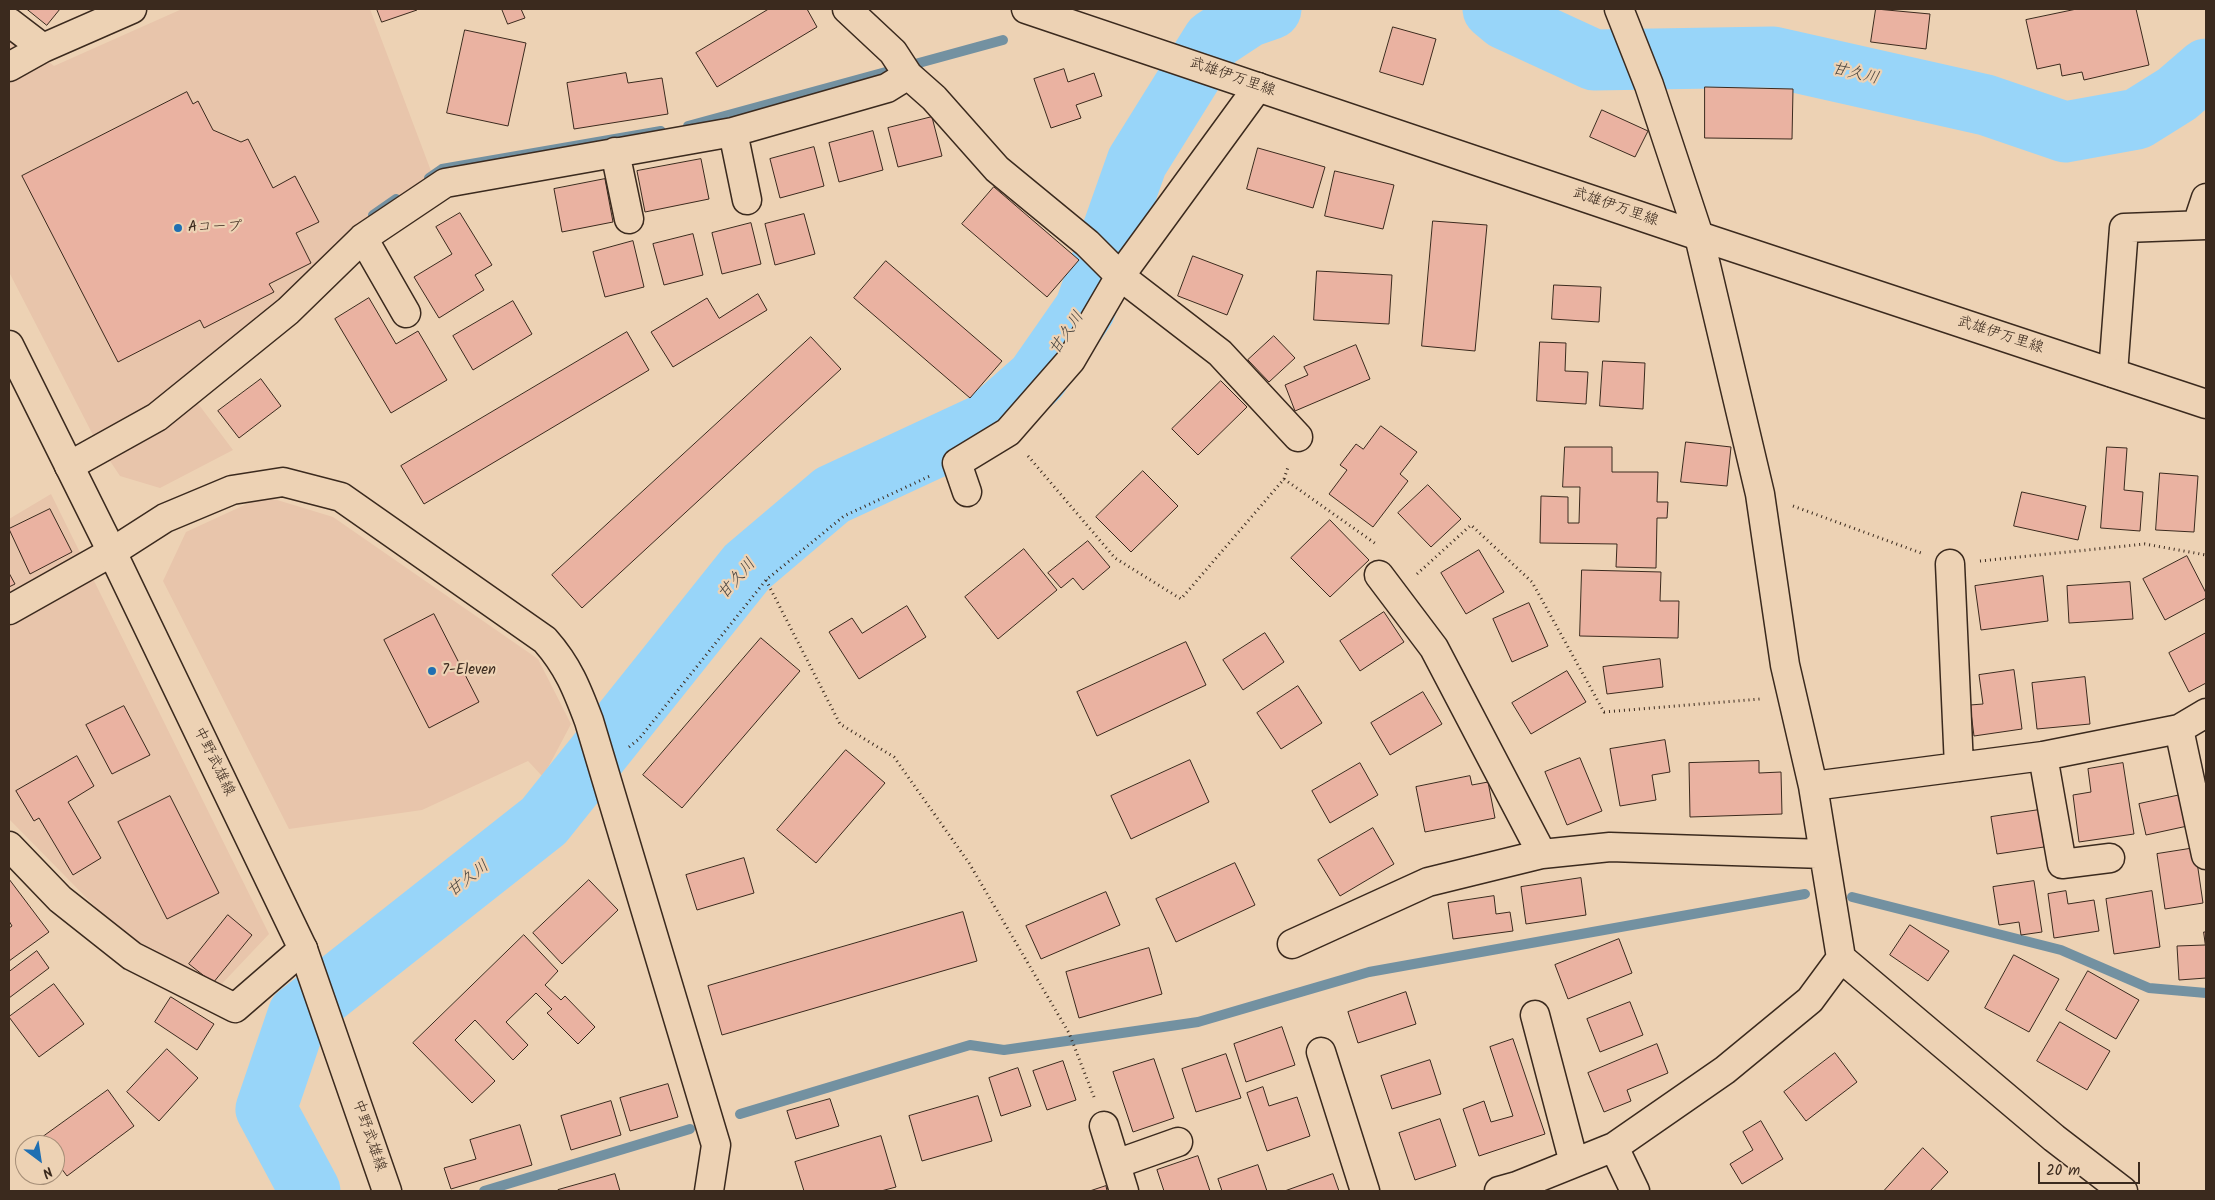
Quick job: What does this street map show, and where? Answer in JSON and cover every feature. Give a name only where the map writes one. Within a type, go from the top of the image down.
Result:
[{"type":"street","points":[[9,67],[43,48],[132,9]]},
{"type":"street","points":[[847,9],[893,52],[908,75],[934,98],[997,169],[1086,243],[1120,276],[1220,353],[1298,437]]},
{"type":"street","name":"武雄伊万里線","points":[[1026,9],[1699,236],[2206,404]]},
{"type":"street","points":[[1619,9],[1648,86],[1699,236],[1760,494],[1785,665],[1813,786],[1841,958],[2054,1138],[2123,1191]]},
{"type":"street","points":[[9,22],[43,48]]},
{"type":"street","points":[[69,466],[158,417],[288,311],[364,238],[445,183],[733,132],[887,88],[908,75]]},
{"type":"street","points":[[967,492],[957,464],[1008,432],[1070,360],[1120,276],[1258,87]]},
{"type":"street","points":[[733,132],[747,200]]},
{"type":"street","points":[[615,152],[629,219]]},
{"type":"street","points":[[2113,373],[2124,228],[2201,225],[2206,198]]},
{"type":"street","points":[[364,238],[406,313]]},
{"type":"street","name":"中野武雄線","points":[[9,345],[112,552],[303,949],[387,1191]]},
{"type":"street","points":[[9,610],[112,552],[165,518],[232,490],[283,482],[341,497],[545,640],[560,658],[576,685],[589,721],[716,1144],[709,1191]]},
{"type":"street","points":[[1950,564],[1959,767]]},
{"type":"street","points":[[1387,584],[1434,648],[1542,854]]},
{"type":"street","points":[[1813,786],[2043,756],[2179,729],[2206,713]]},
{"type":"street","points":[[2179,729],[2206,854]]},
{"type":"street","points":[[2043,756],[2062,864],[2110,858]]},
{"type":"street","points":[[9,846],[60,899],[132,956],[235,1008],[303,949]]},
{"type":"street","points":[[1292,944],[1428,882],[1542,854],[1610,847],[1824,854]]},
{"type":"street","points":[[1499,1191],[1614,1147],[1725,1070],[1810,1000],[1841,958]]},
{"type":"street","points":[[1534,1015],[1574,1163]]},
{"type":"street","points":[[1321,1052],[1365,1191]]},
{"type":"street","points":[[1104,1126],[1124,1191]]},
{"type":"street","points":[[1116,1164],[1178,1142]]},
{"type":"street","points":[[1614,1147],[1635,1191]]},
{"type":"path","points":[[1008,432],[1115,558],[1181,599],[1284,479],[1298,437]]},
{"type":"path","points":[[604,770],[639,739],[766,580],[844,516],[957,464]]},
{"type":"path","points":[[1284,479],[1378,545],[1387,584],[1471,525],[1532,582],[1604,712],[1792,696]]},
{"type":"path","points":[[1760,494],[1950,564],[2145,544],[2206,554]]},
{"type":"path","points":[[766,580],[840,724],[894,757],[969,863],[1069,1033],[1104,1126]]},
{"type":"shaded area","points":[[182,9],[370,9],[434,179],[269,318],[184,385],[233,450],[160,488],[120,476],[94,437],[9,272],[9,31],[54,66]]},
{"type":"shaded area","points":[[51,494],[269,934],[216,990],[124,936],[9,819],[9,519]]},
{"type":"shaded area","points":[[264,496],[333,517],[538,659],[571,724],[543,777],[528,761],[422,810],[289,829],[163,581],[186,532]]},
{"type":"building","points":[[27,9],[60,9],[47,25]]},
{"type":"building","points":[[377,9],[417,9],[417,10],[382,22]]},
{"type":"building","points":[[502,9],[521,9],[525,18],[508,24]]},
{"type":"building","points":[[769,9],[807,9],[817,27],[717,87],[696,53]]},
{"type":"building","points":[[1876,9],[1930,14],[1926,49],[1871,42]]},
{"type":"building","points":[[2077,9],[2136,9],[2149,65],[2084,80],[2082,72],[2062,76],[2060,64],[2037,69],[2026,20]]},
{"type":"building","points":[[1393,27],[1436,39],[1423,85],[1380,72]]},
{"type":"building","points":[[465,30],[526,43],[508,126],[447,113]]},
{"type":"building","points":[[1064,69],[1068,82],[1094,73],[1102,96],[1076,105],[1081,118],[1051,128],[1034,79]]},
{"type":"building","points":[[626,73],[628,83],[662,78],[668,114],[574,129],[567,83]]},
{"type":"building","points":[[1705,87],[1793,89],[1792,139],[1705,138]]},
{"type":"building","name":"Aコープ","points":[[187,92],[193,104],[198,101],[213,130],[241,142],[248,139],[273,188],[295,176],[319,222],[296,233],[311,263],[269,284],[274,292],[204,328],[200,320],[118,362],[22,176]]},
{"type":"building","points":[[1602,110],[1648,131],[1635,157],[1590,137]]},
{"type":"building","points":[[932,117],[942,156],[898,167],[888,128]]},
{"type":"building","points":[[873,131],[883,170],[839,182],[829,143]]},
{"type":"building","points":[[814,147],[824,186],[780,198],[770,159]]},
{"type":"building","points":[[1258,148],[1325,167],[1313,208],[1247,189]]},
{"type":"building","points":[[701,159],[709,199],[645,212],[637,171]]},
{"type":"building","points":[[1335,171],[1394,185],[1383,229],[1325,216]]},
{"type":"building","points":[[605,179],[613,222],[562,232],[554,189]]},
{"type":"building","points":[[994,187],[1079,260],[1047,297],[962,224]]},
{"type":"building","points":[[460,213],[492,265],[475,275],[484,290],[439,318],[414,277],[452,254],[436,227]]},
{"type":"building","points":[[804,214],[815,254],[775,265],[765,224]]},
{"type":"building","points":[[1433,221],[1487,225],[1475,351],[1422,346]]},
{"type":"building","points":[[751,223],[761,264],[722,274],[712,233]]},
{"type":"building","points":[[693,234],[703,275],[664,285],[653,244]]},
{"type":"building","points":[[633,241],[644,287],[605,297],[593,252]]},
{"type":"building","points":[[1193,256],[1243,275],[1227,315],[1178,296]]},
{"type":"building","points":[[886,261],[1002,361],[970,398],[854,298]]},
{"type":"building","points":[[1317,271],[1392,275],[1389,324],[1314,320]]},
{"type":"building","points":[[1554,285],[1601,287],[1599,322],[1552,319]]},
{"type":"building","points":[[758,294],[767,310],[673,367],[651,332],[707,298],[719,318]]},
{"type":"building","points":[[369,298],[396,344],[418,331],[447,380],[391,413],[335,319]]},
{"type":"building","points":[[513,301],[532,334],[473,370],[453,336]]},
{"type":"building","points":[[627,332],[649,370],[424,504],[401,466]]},
{"type":"building","points":[[1274,336],[1295,358],[1269,382],[1248,360]]},
{"type":"building","points":[[811,337],[841,369],[582,608],[552,575]]},
{"type":"building","points":[[1540,342],[1566,343],[1565,371],[1588,372],[1586,404],[1537,401]]},
{"type":"building","points":[[1356,345],[1370,379],[1295,411],[1285,385],[1308,375],[1304,367]]},
{"type":"building","points":[[1603,361],[1645,363],[1643,409],[1600,406]]},
{"type":"building","points":[[261,379],[281,406],[239,438],[218,411]]},
{"type":"building","points":[[1221,381],[1247,407],[1198,455],[1172,429]]},
{"type":"building","points":[[1381,426],[1417,452],[1400,474],[1408,481],[1373,527],[1329,494],[1347,470],[1340,465],[1356,444],[1363,449]]},
{"type":"building","points":[[1686,442],[1731,447],[1727,486],[1681,482]]},
{"type":"building","points":[[1565,447],[1612,447],[1612,472],[1658,472],[1657,502],[1668,502],[1667,518],[1657,518],[1656,568],[1616,567],[1617,544],[1540,543],[1541,496],[1568,497],[1568,523],[1579,523],[1580,487],[1563,487]]},
{"type":"building","points":[[2107,447],[2127,448],[2124,490],[2143,492],[2140,531],[2101,528]]},
{"type":"building","points":[[1143,471],[1178,506],[1131,552],[1096,517]]},
{"type":"building","points":[[2160,473],[2198,476],[2194,532],[2156,530]]},
{"type":"building","points":[[1428,485],[1461,519],[1431,547],[1398,513]]},
{"type":"building","points":[[2022,492],[2086,506],[2078,540],[2014,526]]},
{"type":"building","points":[[50,509],[72,552],[30,574],[9,529]]},
{"type":"building","points":[[1330,520],[1369,560],[1330,597],[1291,558]]},
{"type":"building","points":[[1088,541],[1110,567],[1083,590],[1073,578],[1061,588],[1048,573]]},
{"type":"building","points":[[1024,549],[1057,590],[998,639],[965,597]]},
{"type":"building","points":[[1479,550],[1504,592],[1466,614],[1441,573]]},
{"type":"building","points":[[2187,556],[2206,593],[2206,598],[2165,620],[2143,579]]},
{"type":"building","points":[[1582,570],[1661,572],[1660,601],[1679,601],[1678,638],[1580,636]]},
{"type":"building","points":[[9,573],[15,584],[9,587]]},
{"type":"building","points":[[2043,576],[2048,621],[1981,630],[1975,586]]},
{"type":"building","points":[[2130,582],[2133,619],[2069,623],[2067,586]]},
{"type":"building","points":[[1529,603],[1548,646],[1512,662],[1493,619]]},
{"type":"building","points":[[907,606],[926,637],[859,679],[829,632],[852,618],[862,633]]},
{"type":"building","points":[[1384,612],[1404,642],[1360,671],[1340,641]]},
{"type":"building","name":"7-Eleven","points":[[434,614],[479,702],[429,728],[384,640]]},
{"type":"building","points":[[1265,633],[1284,662],[1243,690],[1223,660]]},
{"type":"building","points":[[2206,633],[2206,683],[2189,692],[2169,653]]},
{"type":"building","points":[[761,638],[800,671],[682,808],[643,775]]},
{"type":"building","points":[[1186,642],[1206,685],[1097,736],[1077,692]]},
{"type":"building","points":[[1660,659],[1663,687],[1607,694],[1603,667]]},
{"type":"building","points":[[2014,670],[2022,729],[1974,736],[1970,705],[1983,704],[1979,675]]},
{"type":"building","points":[[1567,671],[1586,702],[1531,734],[1512,703]]},
{"type":"building","points":[[2085,677],[2090,724],[2037,729],[2032,683]]},
{"type":"building","points":[[1298,686],[1322,723],[1281,749],[1257,713]]},
{"type":"building","points":[[1423,692],[1442,724],[1390,755],[1371,723]]},
{"type":"building","points":[[124,706],[150,755],[112,774],[86,725]]},
{"type":"building","points":[[1665,740],[1670,772],[1652,775],[1656,800],[1620,806],[1610,749]]},
{"type":"building","points":[[846,750],[885,783],[816,863],[777,830]]},
{"type":"building","points":[[77,756],[94,786],[68,802],[101,858],[73,875],[39,818],[34,821],[16,791]]},
{"type":"building","points":[[1580,758],[1602,811],[1567,825],[1545,772]]},
{"type":"building","points":[[1190,760],[1209,802],[1131,839],[1111,796]]},
{"type":"building","points":[[1759,761],[1759,773],[1781,772],[1782,814],[1690,817],[1689,763]]},
{"type":"building","points":[[1360,763],[1378,795],[1330,823],[1312,791]]},
{"type":"building","points":[[2123,763],[2134,834],[2079,842],[2073,795],[2091,792],[2088,769]]},
{"type":"building","points":[[1470,776],[1472,785],[1488,782],[1495,818],[1425,832],[1416,787]]},
{"type":"building","points":[[2185,794],[2192,825],[2146,835],[2139,804]]},
{"type":"building","points":[[170,796],[219,893],[167,919],[118,822]]},
{"type":"building","points":[[2039,810],[2044,847],[1997,854],[1991,817]]},
{"type":"building","points":[[1373,828],[1394,864],[1340,896],[1318,860]]},
{"type":"building","points":[[2195,848],[2203,903],[2165,909],[2157,854]]},
{"type":"building","points":[[744,858],[754,893],[697,910],[686,875]]},
{"type":"building","points":[[1235,863],[1255,905],[1176,942],[1156,899]]},
{"type":"building","points":[[1581,878],[1586,915],[1526,924],[1521,887]]},
{"type":"building","points":[[9,879],[49,932],[9,961],[9,928],[12,926],[9,921]]},
{"type":"building","points":[[589,880],[618,910],[562,964],[533,933]]},
{"type":"building","points":[[2034,881],[2042,932],[2021,935],[2019,922],[1999,925],[1993,887]]},
{"type":"building","points":[[2066,891],[2068,904],[2094,900],[2099,931],[2054,938],[2048,894]]},
{"type":"building","points":[[2152,891],[2160,947],[2114,954],[2106,899]]},
{"type":"building","points":[[1106,892],[1120,925],[1041,959],[1026,926]]},
{"type":"building","points":[[1494,896],[1496,914],[1510,912],[1513,931],[1453,939],[1448,903]]},
{"type":"building","points":[[963,912],[977,961],[722,1035],[708,986]]},
{"type":"building","points":[[228,915],[252,935],[213,983],[189,964]]},
{"type":"building","points":[[1910,925],[1949,951],[1928,981],[1890,955]]},
{"type":"building","points":[[2204,932],[2206,932],[2206,978],[2179,980],[2177,946],[2205,945]]},
{"type":"building","points":[[524,935],[558,971],[545,985],[561,1000],[565,996],[595,1027],[578,1044],[547,1013],[552,1009],[536,993],[506,1022],[528,1045],[513,1060],[475,1020],[455,1040],[495,1081],[472,1103],[413,1043]]},
{"type":"building","points":[[1619,939],[1632,973],[1568,999],[1555,965]]},
{"type":"building","points":[[1149,948],[1162,994],[1079,1018],[1066,972]]},
{"type":"building","points":[[37,951],[49,968],[9,998],[9,972]]},
{"type":"building","points":[[2014,955],[2059,979],[2029,1032],[1985,1008]]},
{"type":"building","points":[[2088,971],[2139,1000],[2116,1039],[2066,1010]]},
{"type":"building","points":[[54,984],[84,1024],[39,1057],[9,1017]]},
{"type":"building","points":[[1406,992],[1416,1024],[1358,1043],[1348,1012]]},
{"type":"building","points":[[171,997],[214,1024],[197,1050],[155,1022]]},
{"type":"building","points":[[1630,1002],[1643,1035],[1600,1052],[1587,1019]]},
{"type":"building","points":[[2060,1022],[2110,1051],[2087,1090],[2037,1061]]},
{"type":"building","points":[[1282,1027],[1295,1065],[1246,1082],[1234,1044]]},
{"type":"building","points":[[1513,1039],[1545,1134],[1479,1156],[1463,1109],[1484,1101],[1491,1122],[1513,1116],[1490,1047]]},
{"type":"building","points":[[1657,1044],[1668,1073],[1627,1090],[1631,1101],[1604,1112],[1588,1073]]},
{"type":"building","points":[[167,1049],[198,1078],[159,1121],[127,1092]]},
{"type":"building","points":[[1835,1053],[1857,1082],[1806,1121],[1784,1092]]},
{"type":"building","points":[[1226,1054],[1241,1098],[1196,1112],[1182,1069]]},
{"type":"building","points":[[1154,1059],[1174,1118],[1133,1132],[1113,1072]]},
{"type":"building","points":[[1430,1060],[1441,1094],[1392,1109],[1381,1076]]},
{"type":"building","points":[[1063,1061],[1076,1100],[1047,1110],[1033,1071]]},
{"type":"building","points":[[1018,1068],[1031,1106],[1001,1116],[989,1078]]},
{"type":"building","points":[[668,1084],[678,1117],[630,1131],[620,1098]]},
{"type":"building","points":[[1263,1087],[1269,1106],[1297,1097],[1310,1136],[1267,1151],[1247,1093]]},
{"type":"building","points":[[108,1090],[134,1126],[67,1176],[65,1173],[65,1135],[46,1135]]},
{"type":"building","points":[[978,1096],[992,1141],[922,1161],[909,1116]]},
{"type":"building","points":[[830,1099],[839,1126],[796,1139],[787,1111]]},
{"type":"building","points":[[611,1101],[621,1135],[571,1150],[561,1116]]},
{"type":"building","points":[[1440,1119],[1456,1166],[1415,1180],[1399,1133]]},
{"type":"building","points":[[1761,1121],[1783,1159],[1742,1184],[1730,1164],[1753,1150],[1743,1132]]},
{"type":"building","points":[[520,1125],[532,1165],[451,1189],[444,1168],[476,1159],[470,1140]]},
{"type":"building","points":[[881,1136],[896,1187],[881,1191],[804,1191],[795,1162]]},
{"type":"building","points":[[1923,1148],[1948,1172],[1930,1191],[1884,1191]]},
{"type":"building","points":[[1198,1156],[1210,1191],[1164,1191],[1157,1170]]},
{"type":"building","points":[[1258,1165],[1267,1191],[1222,1191],[1218,1179]]},
{"type":"building","points":[[615,1174],[620,1191],[558,1191],[558,1190]]},
{"type":"building","points":[[1333,1174],[1339,1191],[1285,1191]]},
{"type":"building","points":[[1106,1186],[1107,1191],[1090,1191]]},
{"type":"waterway","name":"甘久川","points":[[310,1191],[266,1109],[298,1015],[544,821],[747,567],[832,495],[985,424],[1037,378],[1085,309],[1137,162],[1213,40],[1248,17],[1271,9]]},
{"type":"waterway","name":"甘久川","points":[[1493,9],[1505,19],[1594,60],[1773,57],[1986,105],[2065,132],[2137,119],[2177,94],[2206,69]]},
{"type":"waterway","points":[[688,126],[1003,40]]},
{"type":"waterway","points":[[429,178],[442,169],[661,131]]},
{"type":"waterway","points":[[373,215],[396,199]]},
{"type":"waterway","points":[[740,1114],[970,1045],[1004,1050],[1198,1022],[1369,972],[1805,894]]},
{"type":"waterway","points":[[1852,897],[2061,950],[2149,988],[2206,993]]},
{"type":"waterway","points":[[484,1191],[690,1129]]},
{"type":"place","name":"Aコープ","points":[[178,228]]},
{"type":"place","name":"7-Eleven","points":[[432,671]]}]
